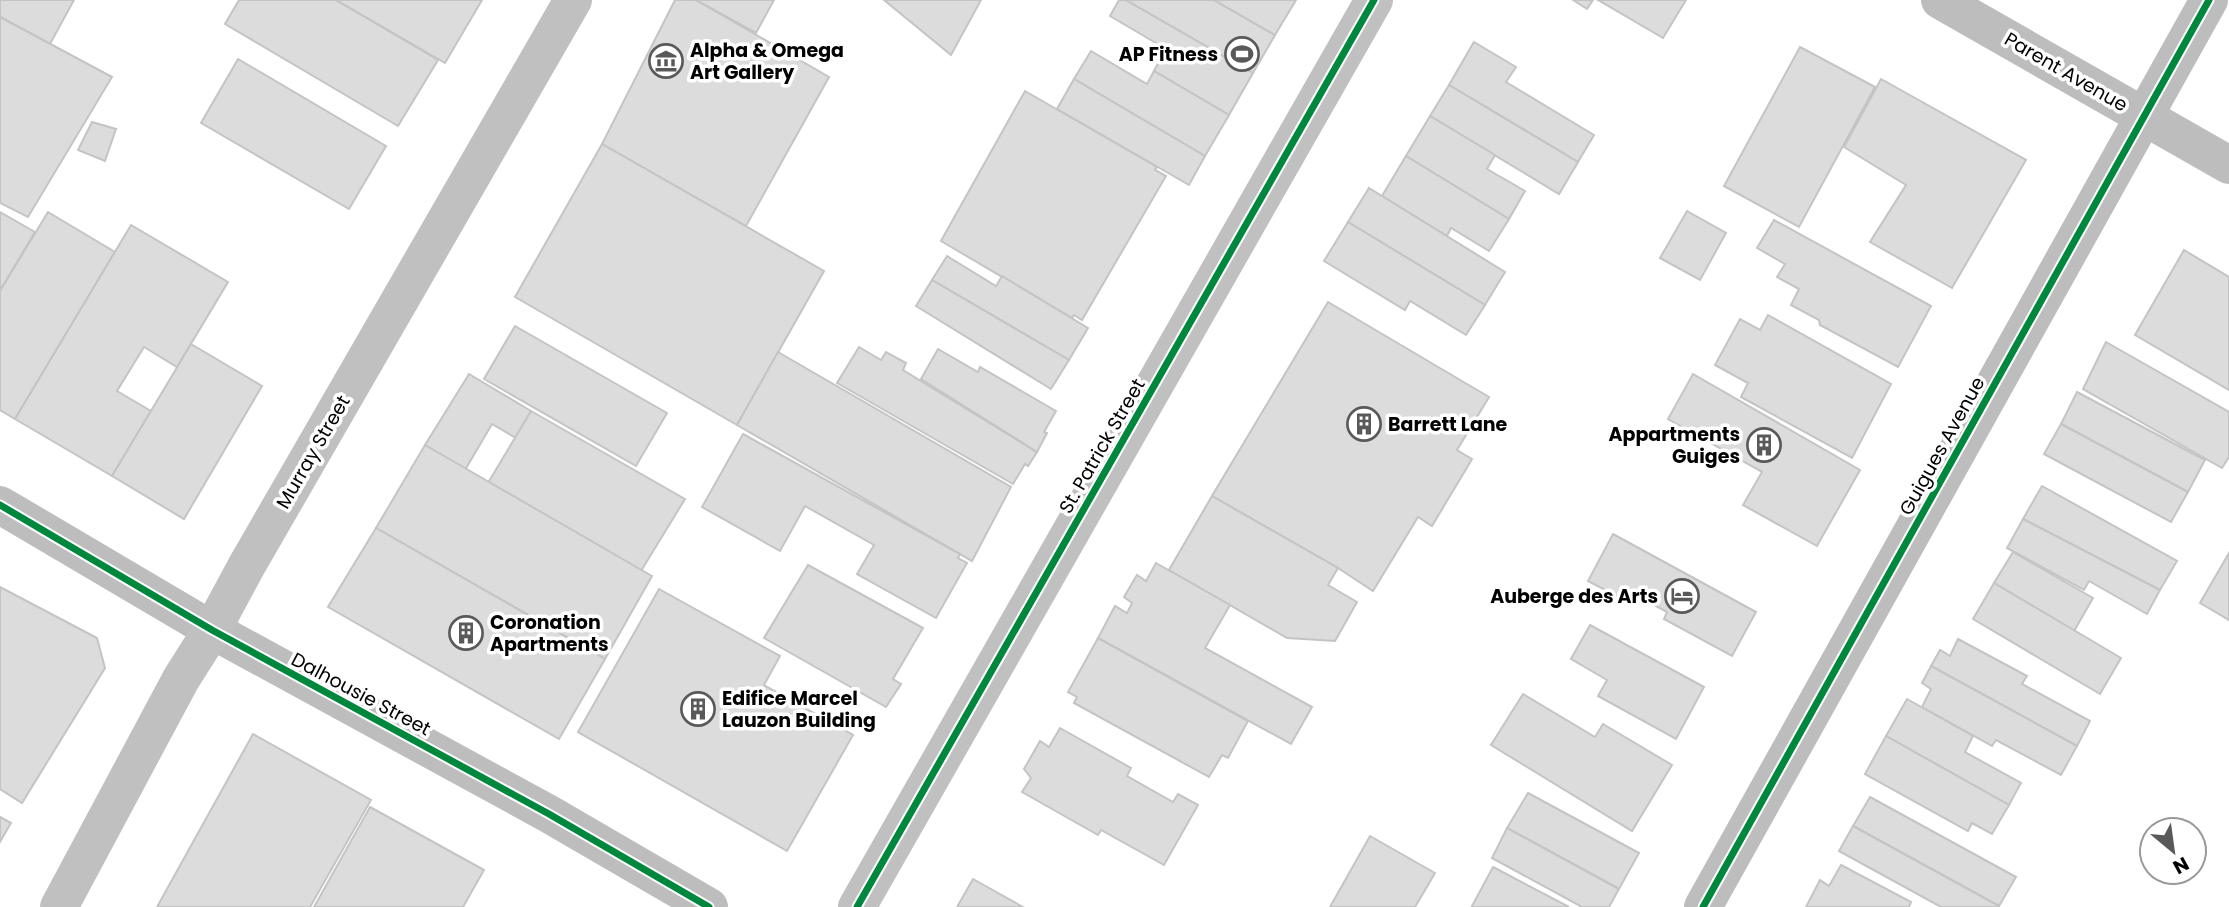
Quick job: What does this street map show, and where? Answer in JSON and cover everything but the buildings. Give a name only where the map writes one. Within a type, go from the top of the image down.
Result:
[{"type":"main road","name":"Murray Street","points":[[58,907],[181,680],[212,631],[247,565],[573,0]]},
{"type":"main road","name":"St. Patrick Street","points":[[857,907],[1374,0]]},
{"type":"street","name":"Parent Avenue","points":[[1940,0],[2229,166]]},
{"type":"street","name":"Guigues Avenue","points":[[1703,907],[2209,0]]},
{"type":"street","name":"Dalhousie Street","points":[[0,505],[212,631],[549,814],[709,907]]},
{"type":"cycle path","points":[[857,907],[1374,0]]},
{"type":"cycle path","points":[[1703,907],[2209,0]]},
{"type":"cycle path","points":[[0,505],[212,630],[549,814],[709,907]]},
{"type":"place","name":"AP Fitness","points":[[1242,54]]},
{"type":"place","name":"Alpha & Omega Art Gallery","points":[[666,61]]},
{"type":"place","name":"Barrett Lane","points":[[1364,424]]},
{"type":"place","name":"Appartments Guiges","points":[[1764,445]]},
{"type":"place","name":"Auberge des Arts","points":[[1682,596]]},
{"type":"place","name":"Coronation Apartments","points":[[466,633]]},
{"type":"place","name":"Edifice Marcel Lauzon Building","points":[[698,709]]}]
